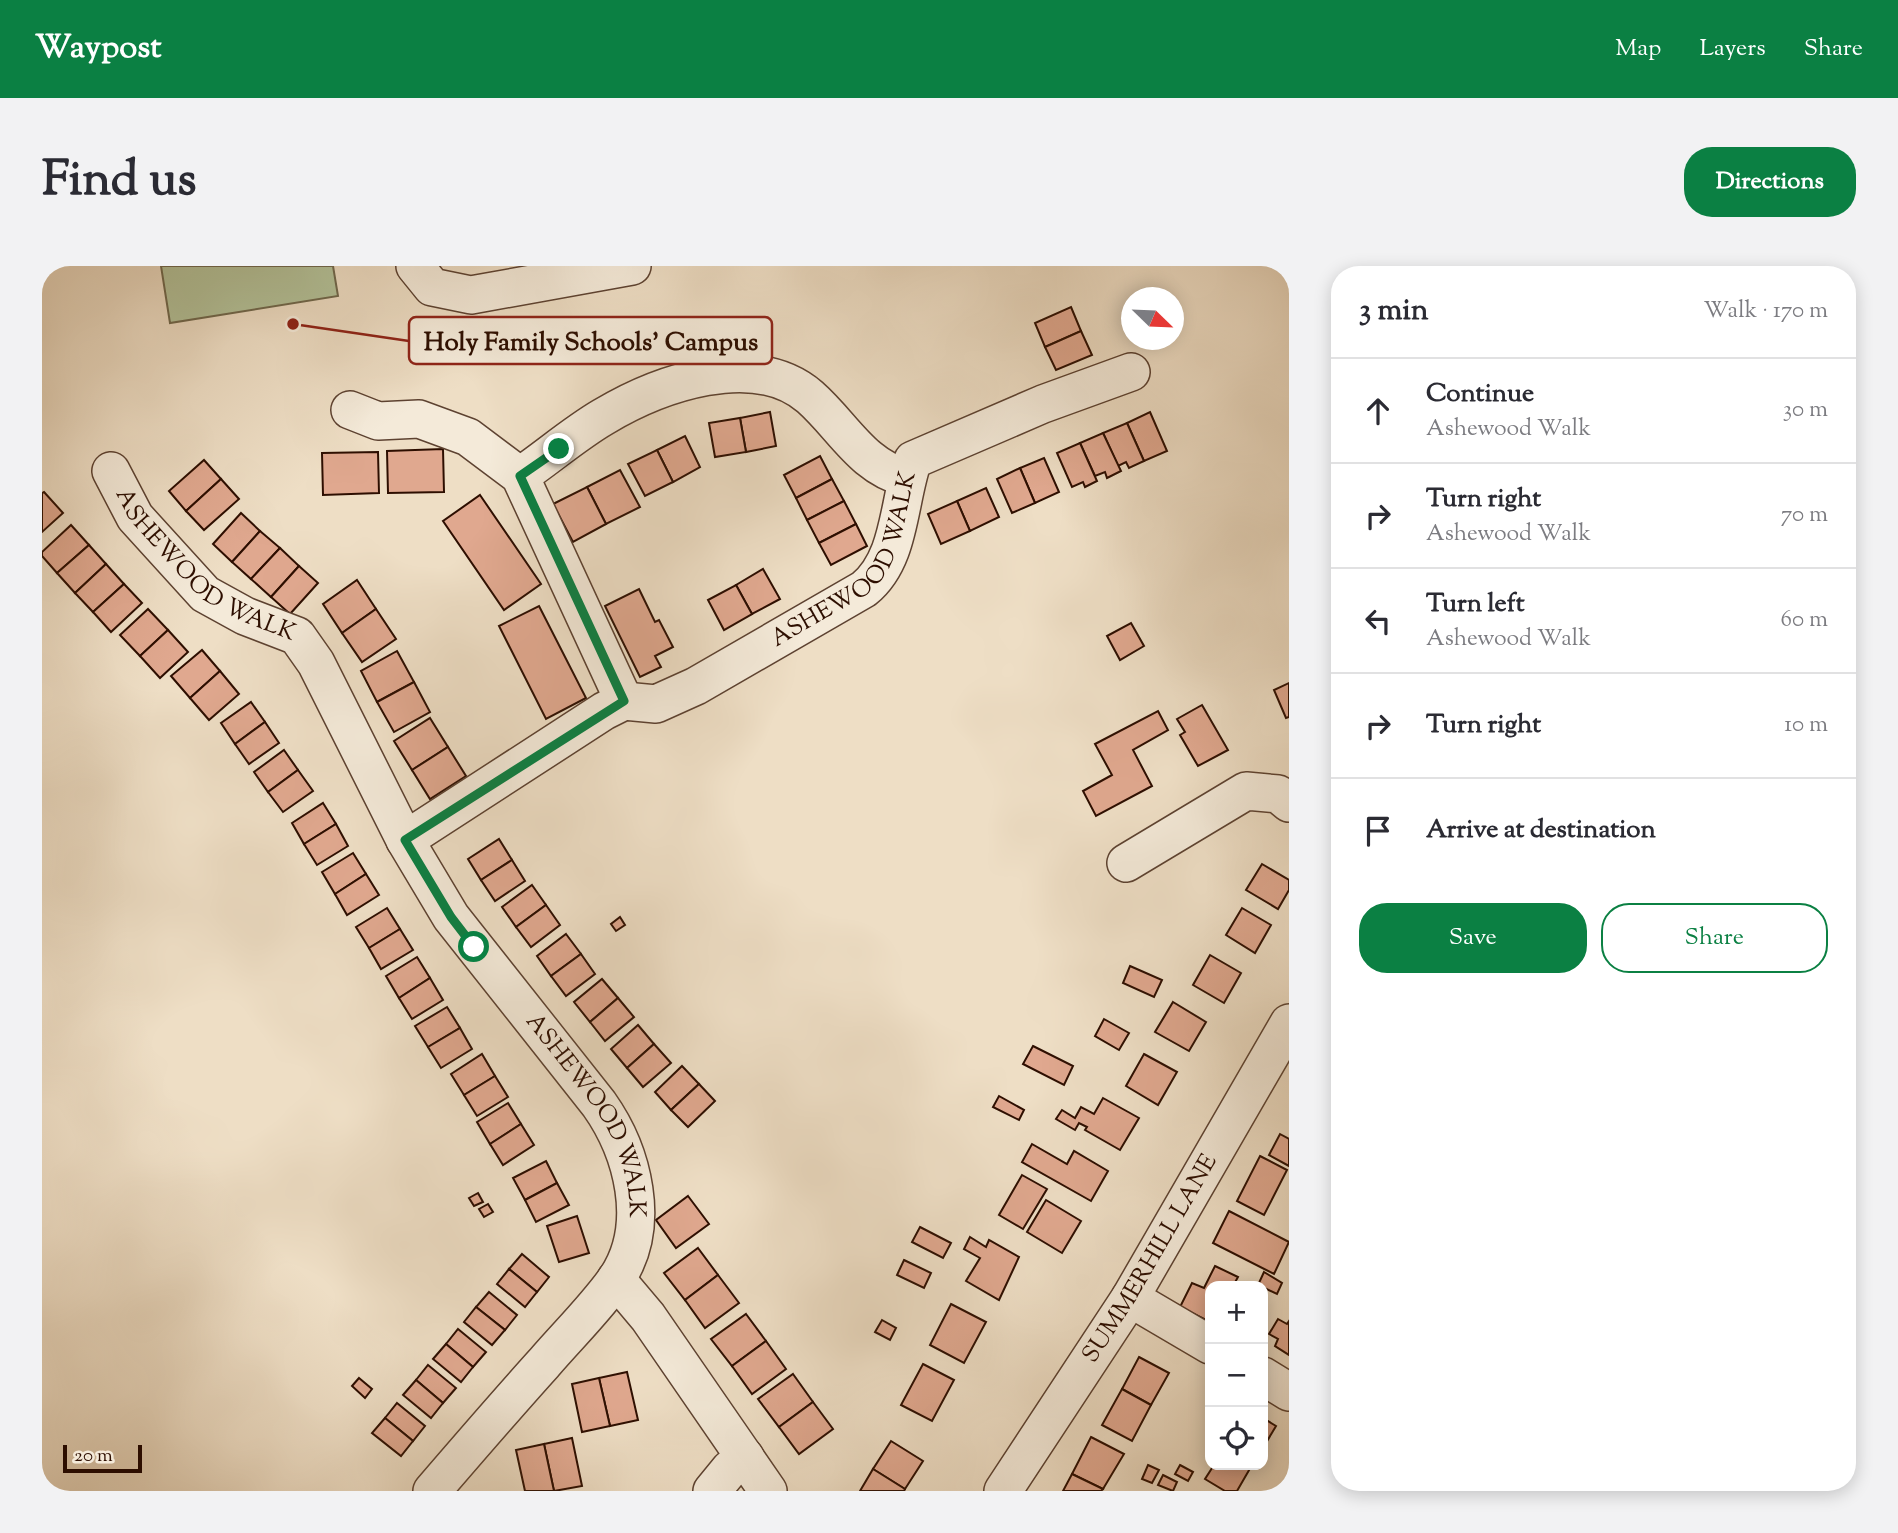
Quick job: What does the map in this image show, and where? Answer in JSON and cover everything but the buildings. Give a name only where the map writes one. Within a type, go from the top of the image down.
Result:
[{"type":"street","points":[[415,266],[432,287],[471,295],[632,266]]},
{"type":"street","name":"ASHEWOOD WALK","points":[[624,701],[656,704],[696,686],[864,589],[878,577],[888,557],[913,460],[1043,404],[1131,372]]},
{"type":"street","points":[[520,476],[602,417],[649,393],[722,375],[764,375],[807,394],[834,419],[869,461],[890,474],[907,478]]},
{"type":"street","points":[[350,410],[378,421],[419,419],[468,437],[520,476],[624,701],[405,840]]},
{"type":"street","name":"ASHEWOOD WALK","points":[[111,471],[135,517],[205,594],[245,615],[297,636],[316,663],[405,840],[451,917],[614,1125],[628,1157],[635,1205],[634,1235],[616,1279],[432,1491]]},
{"type":"street","points":[[1126,863],[1246,791],[1278,794],[1289,803]]},
{"type":"street","name":"SUMMERHILL LANE","points":[[1003,1491],[1130,1298],[1289,1023]]},
{"type":"street","points":[[616,1279],[648,1317],[768,1491]]},
{"type":"street","points":[[1130,1298],[1207,1344]]},
{"type":"street","points":[[1268,1379],[1289,1392]]},
{"type":"street","points":[[712,1491],[730,1469],[745,1457]]},
{"type":"green space","points":[[161,266],[333,266],[338,296],[170,323]]},
{"type":"place","name":"Holy Family Schools' Campus","points":[[293,324]]},
{"type":"route","points":[[474,947],[451,917],[405,840],[624,701],[520,476],[559,449]]}]
